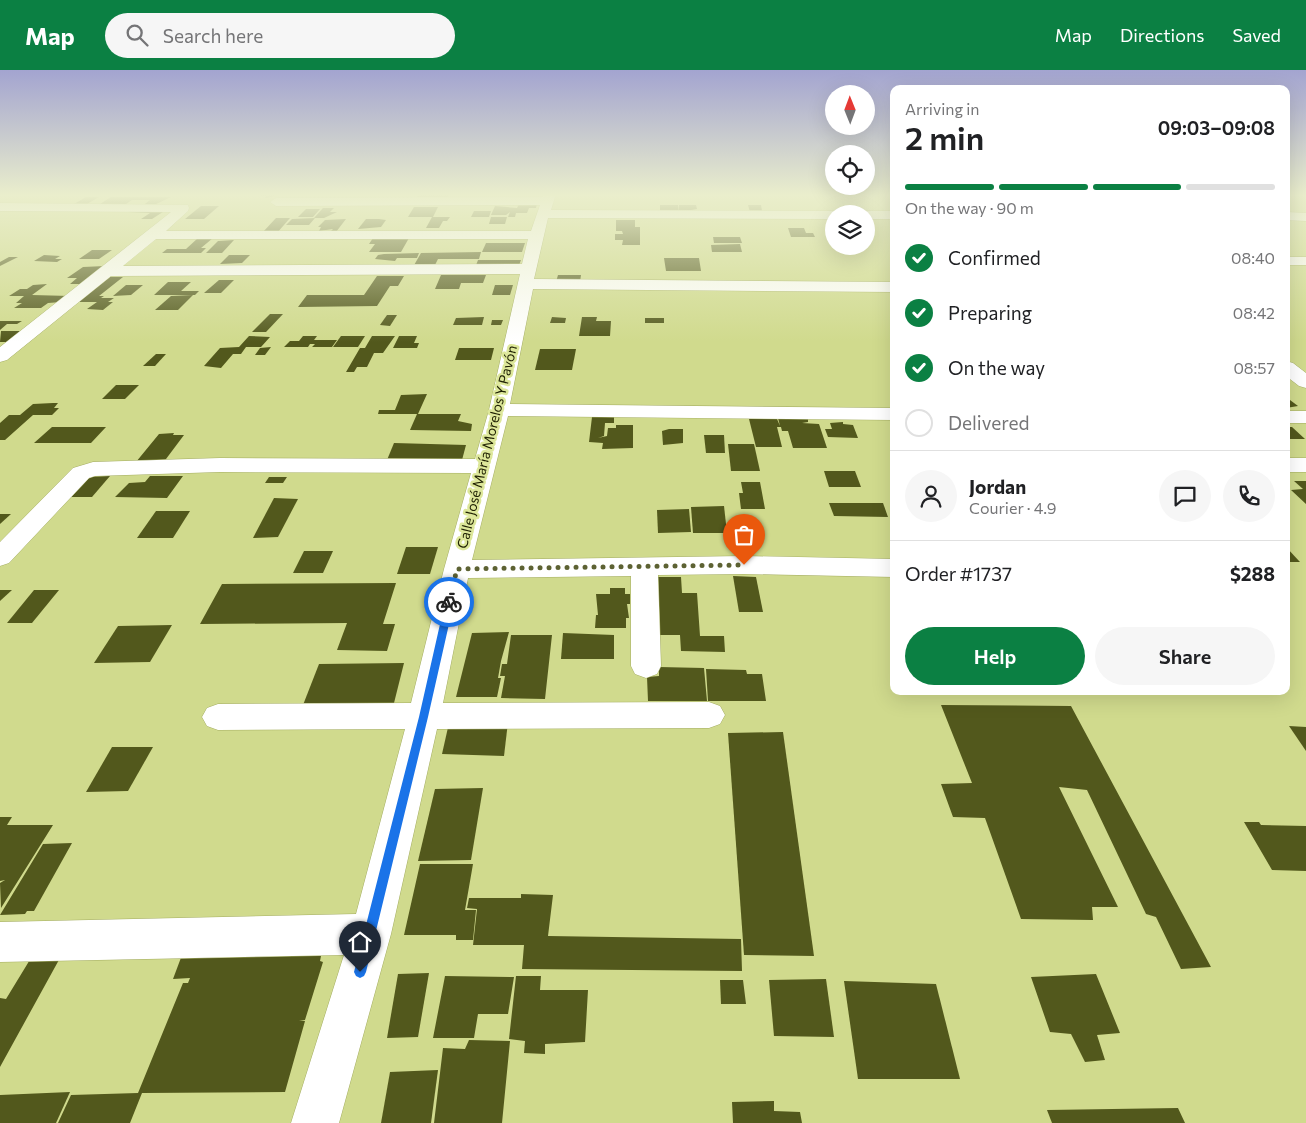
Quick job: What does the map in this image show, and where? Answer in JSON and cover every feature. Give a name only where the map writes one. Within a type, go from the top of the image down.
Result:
[{"type":"street","points":[[0,356],[143,243]]},
{"type":"street","name":"Calle José María Morelos Y Pavón","points":[[315,1123],[371,934],[424,717],[457,569],[499,410],[537,243]]},
{"type":"street","points":[[1290,261],[1306,261]]},
{"type":"street","points":[[109,271],[528,277],[890,287]]},
{"type":"street","points":[[1290,370],[1306,382]]},
{"type":"street","points":[[499,410],[890,414]]},
{"type":"street","points":[[1290,417],[1306,417]]},
{"type":"street","points":[[0,557],[81,473],[93,469],[220,465],[483,466]]},
{"type":"street","points":[[1290,465],[1306,465]]},
{"type":"street","points":[[457,569],[744,565],[890,568]]},
{"type":"street","points":[[644,567],[646,666]]},
{"type":"street","points":[[218,717],[709,715]]},
{"type":"street","points":[[0,942],[371,934]]},
{"type":"building","points":[[192,243],[207,243],[201,248],[206,248],[201,253],[162,253],[167,249],[186,249]]},
{"type":"building","points":[[216,243],[231,243],[222,253],[206,253]]},
{"type":"building","points":[[406,243],[401,252],[369,252],[375,244],[369,244]]},
{"type":"building","points":[[486,243],[525,243],[522,252],[482,252]]},
{"type":"building","points":[[622,243],[640,243],[640,245],[622,245]]},
{"type":"building","points":[[740,244],[742,252],[712,252],[711,245]]},
{"type":"building","points":[[92,250],[112,250],[99,259],[79,259]]},
{"type":"building","points":[[481,252],[479,259],[438,259],[434,267],[413,267],[421,253]]},
{"type":"building","points":[[419,253],[417,258],[397,258],[395,261],[375,259],[378,255],[384,254]]},
{"type":"building","points":[[44,255],[60,256],[55,259],[62,259],[57,262],[34,261]]},
{"type":"building","points":[[229,255],[250,255],[242,263],[220,264]]},
{"type":"building","points":[[9,257],[18,257],[0,266],[0,262]]},
{"type":"building","points":[[664,258],[699,258],[701,271],[666,271]]},
{"type":"building","points":[[478,260],[521,260],[518,268],[475,268]]},
{"type":"building","points":[[105,266],[82,284],[70,284],[77,278],[67,278],[83,267]]},
{"type":"building","points":[[441,275],[486,275],[483,283],[461,283],[459,289],[435,289]]},
{"type":"building","points":[[558,275],[581,275],[580,282],[556,282]]},
{"type":"building","points":[[377,276],[404,276],[398,286],[390,286],[377,306],[298,307],[307,295],[364,295]]},
{"type":"building","points":[[110,277],[123,277],[99,296],[104,296],[101,298],[114,298],[108,302],[113,302],[103,310],[87,309],[97,302],[78,302]]},
{"type":"building","points":[[219,280],[234,280],[221,293],[204,293]]},
{"type":"building","points":[[168,282],[191,282],[181,291],[199,291],[195,295],[154,295]]},
{"type":"building","points":[[47,284],[32,295],[70,296],[61,302],[48,303],[41,308],[14,308],[22,303],[16,303],[24,296],[9,296],[20,289],[27,289],[33,285]]},
{"type":"building","points":[[126,285],[143,285],[131,295],[113,296]]},
{"type":"building","points":[[495,285],[513,285],[510,295],[492,295]]},
{"type":"building","points":[[193,295],[178,310],[155,310],[171,296]]},
{"type":"building","points":[[270,314],[283,314],[266,332],[252,332]]},
{"type":"building","points":[[387,315],[397,315],[390,326],[380,325]]},
{"type":"building","points":[[484,317],[482,325],[453,325],[456,318]]},
{"type":"building","points":[[552,317],[566,318],[565,323],[550,323]]},
{"type":"building","points":[[582,317],[597,317],[596,321],[611,321],[610,336],[579,336]]},
{"type":"building","points":[[645,318],[664,318],[664,323],[645,323]]},
{"type":"building","points":[[492,320],[503,320],[501,325],[491,325]]},
{"type":"building","points":[[0,321],[22,321],[17,324],[7,324],[0,330]]},
{"type":"building","points":[[1,331],[26,331],[11,342],[0,342]]},
{"type":"building","points":[[249,336],[270,337],[261,347],[246,347],[241,354],[233,354],[221,368],[204,366],[220,348],[239,347]]},
{"type":"building","points":[[303,336],[317,336],[314,340],[337,340],[332,347],[312,347],[315,344],[310,344],[308,347],[284,347],[290,341],[299,341]]},
{"type":"building","points":[[341,336],[365,336],[358,347],[333,347]]},
{"type":"building","points":[[372,336],[395,336],[383,353],[374,353],[367,367],[357,367],[354,372],[346,372],[360,348],[365,348]]},
{"type":"building","points":[[399,336],[417,336],[414,343],[419,343],[417,348],[393,348]]},
{"type":"building","points":[[271,347],[265,355],[255,355],[260,348]]},
{"type":"building","points":[[459,348],[494,348],[491,360],[455,360]]},
{"type":"building","points":[[540,349],[576,349],[572,370],[535,370]]},
{"type":"building","points":[[156,354],[166,354],[155,366],[143,366]]},
{"type":"building","points":[[116,385],[139,385],[125,399],[102,399]]},
{"type":"building","points":[[427,394],[418,414],[378,414],[379,410],[395,410],[401,395]]},
{"type":"building","points":[[1290,400],[1298,406],[1290,407]]},
{"type":"building","points":[[58,403],[54,408],[59,408],[52,415],[33,415],[5,440],[0,440],[0,423],[9,415],[20,415],[33,404]]},
{"type":"building","points":[[417,414],[461,414],[458,421],[472,424],[471,431],[410,430]]},
{"type":"building","points":[[592,417],[614,417],[614,423],[605,423],[604,436],[598,438],[607,436],[608,428],[616,428],[616,425],[633,425],[633,448],[602,449],[603,443],[589,442]]},
{"type":"building","points":[[778,418],[808,419],[808,422],[802,423],[819,424],[827,448],[793,448],[788,431],[782,431],[781,427],[777,427],[782,447],[756,447],[749,419],[777,419],[780,426]]},
{"type":"building","points":[[843,422],[843,424],[853,425],[858,438],[828,437],[825,429],[832,429],[830,423]]},
{"type":"building","points":[[52,427],[106,427],[91,443],[34,443]]},
{"type":"building","points":[[1290,427],[1292,427],[1305,439],[1290,439]]},
{"type":"building","points":[[683,429],[683,443],[663,445],[662,431]]},
{"type":"building","points":[[174,433],[173,435],[184,435],[163,463],[136,462],[159,434]]},
{"type":"building","points":[[704,435],[724,435],[725,453],[706,453]]},
{"type":"building","points":[[394,443],[466,445],[462,460],[387,460]]},
{"type":"building","points":[[728,444],[754,444],[760,471],[731,471]]},
{"type":"building","points":[[824,471],[855,471],[861,487],[829,487]]},
{"type":"building","points":[[110,476],[92,497],[65,497],[83,477]]},
{"type":"building","points":[[150,476],[183,476],[167,498],[115,497],[129,483],[145,482]]},
{"type":"building","points":[[269,477],[287,477],[283,483],[265,483]]},
{"type":"building","points":[[1294,481],[1306,481],[1306,504],[1291,490],[1303,489]]},
{"type":"building","points":[[741,482],[760,482],[765,509],[741,509],[739,493],[743,493]]},
{"type":"building","points":[[274,498],[298,499],[278,537],[253,538]]},
{"type":"building","points":[[829,503],[883,503],[888,517],[834,516]]},
{"type":"building","points":[[724,506],[727,533],[693,533],[691,507]]},
{"type":"building","points":[[689,509],[691,532],[658,533],[657,510]]},
{"type":"building","points":[[156,511],[190,511],[173,538],[137,538]]},
{"type":"building","points":[[0,514],[11,514],[0,524]]},
{"type":"building","points":[[406,547],[438,547],[430,574],[397,574]]},
{"type":"building","points":[[304,551],[333,551],[323,573],[293,573]]},
{"type":"building","points":[[1290,551],[1300,562],[1290,562]]},
{"type":"building","points":[[733,576],[756,577],[763,612],[739,612]]},
{"type":"building","points":[[658,577],[681,577],[682,593],[697,593],[700,636],[724,636],[725,652],[681,651],[680,635],[660,635]]},
{"type":"building","points":[[396,583],[383,624],[395,624],[387,651],[337,650],[347,623],[200,624],[222,584]]},
{"type":"building","points":[[610,588],[625,588],[625,594],[630,594],[630,604],[627,604],[629,618],[626,618],[626,628],[595,628],[596,615],[598,615],[596,594],[610,594]]},
{"type":"building","points":[[0,590],[12,590],[0,601]]},
{"type":"building","points":[[34,590],[59,590],[32,623],[7,623]]},
{"type":"building","points":[[172,625],[150,662],[94,663],[118,626]]},
{"type":"building","points":[[509,632],[501,661],[498,678],[501,678],[497,697],[456,697],[472,633]]},
{"type":"building","points":[[563,633],[614,635],[614,659],[561,659]]},
{"type":"building","points":[[511,635],[552,635],[545,699],[501,698],[505,676],[500,676],[502,664],[507,664]]},
{"type":"building","points":[[404,663],[394,703],[303,705],[319,664]]},
{"type":"building","points":[[659,667],[704,668],[707,701],[648,701],[647,677],[659,676]]},
{"type":"building","points":[[706,669],[746,670],[747,674],[762,674],[766,701],[708,701]]},
{"type":"building","points":[[941,705],[1071,706],[1211,967],[1181,969],[1156,917],[1146,914],[1087,790],[1059,787],[1118,907],[1092,907],[1093,920],[1021,919],[985,818],[953,817],[941,784],[972,783]]},
{"type":"building","points":[[508,722],[504,756],[442,754],[449,723]]},
{"type":"building","points":[[1289,726],[1306,727],[1306,751]]},
{"type":"building","points":[[783,732],[814,956],[744,955],[728,733]]},
{"type":"building","points":[[112,747],[153,747],[128,791],[86,792]]},
{"type":"building","points":[[483,788],[471,860],[418,861],[435,789]]},
{"type":"building","points":[[0,817],[12,817],[7,825],[53,825],[1,908],[0,883],[5,880],[0,881]]},
{"type":"building","points":[[1244,822],[1259,822],[1261,825],[1306,826],[1306,871],[1272,870]]},
{"type":"building","points":[[72,843],[34,911],[27,911],[25,914],[0,915],[43,844]]},
{"type":"building","points":[[420,864],[473,864],[465,910],[476,910],[473,940],[456,940],[456,935],[404,935]]},
{"type":"building","points":[[521,894],[553,895],[548,936],[741,939],[742,971],[522,969],[524,945],[473,945],[477,909],[467,908],[469,898],[521,898]]},
{"type":"building","points":[[182,955],[321,956],[320,961],[323,962],[305,1020],[299,1020],[305,1021],[285,1092],[142,1093],[130,1123],[58,1123],[71,1095],[138,1093],[183,983],[188,983],[190,978],[173,979]]},
{"type":"building","points":[[31,958],[60,958],[0,1067],[0,998],[6,999]]},
{"type":"building","points":[[429,973],[418,1037],[387,1038],[398,974]]},
{"type":"building","points":[[1096,974],[1120,1033],[1097,1035],[1105,1060],[1085,1062],[1071,1034],[1050,1032],[1031,977]]},
{"type":"building","points":[[445,976],[514,977],[508,1014],[478,1014],[474,1038],[433,1038]]},
{"type":"building","points":[[516,976],[541,976],[540,990],[588,990],[585,1042],[545,1044],[545,1054],[524,1053],[525,1041],[509,1039]]},
{"type":"building","points":[[826,979],[834,1037],[774,1036],[769,980]]},
{"type":"building","points":[[720,980],[743,980],[746,1004],[721,1004]]},
{"type":"building","points":[[844,981],[936,984],[960,1079],[858,1079]]},
{"type":"building","points":[[469,1040],[510,1041],[502,1123],[434,1123],[443,1048],[465,1049]]},
{"type":"building","points":[[438,1070],[431,1123],[381,1123],[390,1072]]},
{"type":"building","points":[[70,1092],[56,1123],[0,1123],[0,1095]]},
{"type":"building","points":[[774,1101],[774,1111],[800,1112],[802,1123],[733,1123],[732,1102]]},
{"type":"building","points":[[1178,1108],[1185,1123],[1052,1123],[1047,1110]]},
{"type":"way so far","points":[[449,602],[457,569],[744,565]]},
{"type":"route","points":[[360,972],[424,717],[449,602]]}]
